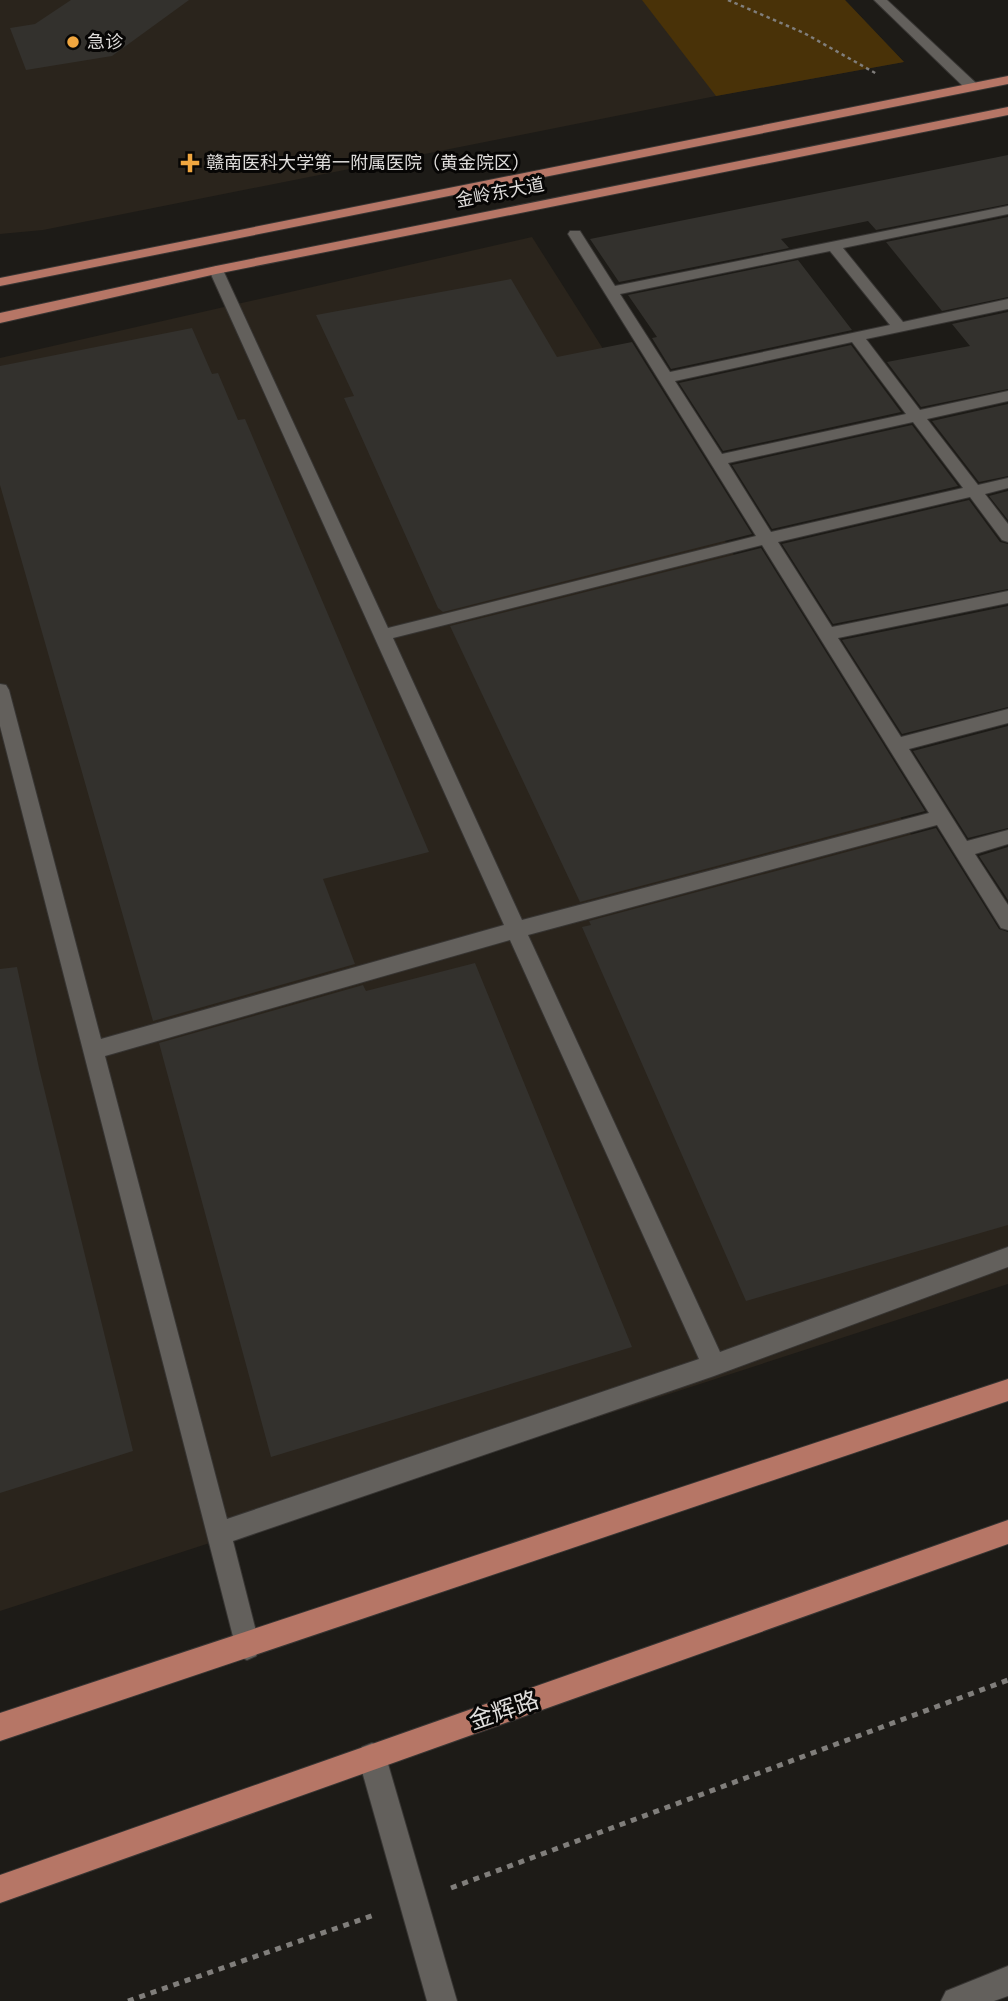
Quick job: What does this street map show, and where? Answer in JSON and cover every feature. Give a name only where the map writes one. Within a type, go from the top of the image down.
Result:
[{"type":"main road","name":"金岭东大道","points":[[0,282],[1008,80]]},
{"type":"main road","name":"金岭东大道","points":[[0,318],[216,270],[1007,113]]},
{"type":"main road","points":[[0,1727],[247,1647],[1008,1390]]},
{"type":"main road","name":"金辉路","points":[[0,1889],[1008,1532]]},
{"type":"street","points":[[880,0],[972,87]]},
{"type":"street","points":[[611,291],[1008,210]]},
{"type":"street","points":[[575,234],[1008,922]]},
{"type":"street","points":[[834,246],[900,327]]},
{"type":"street","points":[[216,270],[714,1364]]},
{"type":"street","points":[[666,378],[1008,304]]},
{"type":"street","points":[[856,337],[1008,536]]},
{"type":"street","points":[[718,460],[1008,396]]},
{"type":"street","points":[[382,635],[766,539],[1008,483]]},
{"type":"street","points":[[827,634],[1008,597]]},
{"type":"street","points":[[0,690],[3,717],[94,1050],[247,1647]]},
{"type":"street","points":[[897,745],[1008,716]]},
{"type":"street","points":[[94,1050],[516,930],[941,817]]},
{"type":"street","points":[[962,849],[1008,837]]},
{"type":"street","points":[[218,1534],[714,1364],[1008,1257]]},
{"type":"street","points":[[372,1757],[442,2001]]},
{"type":"street","points":[[956,2001],[1008,1981]]},
{"type":"path","points":[[728,0],[762,13],[853,58],[878,75]]},
{"type":"path","points":[[128,2001],[415,1901],[1008,1680]]},
{"type":"shaded area","name":"赣南医科大学第一附属医院（黄金院区）","points":[[0,0],[845,0],[904,62],[716,96],[43,230],[0,234]]},
{"type":"shaded area","points":[[642,0],[845,0],[904,62],[716,96]]},
{"type":"shaded area","points":[[532,237],[1008,987],[1008,1284],[0,1611],[0,358]]},
{"type":"building","name":"急诊","points":[[71,0],[189,0],[112,56],[26,70],[10,28],[35,24]]},
{"type":"building","points":[[1008,155],[1008,204],[876,230],[868,221],[781,239],[789,248],[619,282],[590,239]]},
{"type":"building","points":[[1008,217],[1008,297],[942,311],[886,242]]},
{"type":"building","points":[[798,260],[852,330],[671,369],[652,338],[657,337],[628,295]]},
{"type":"building","points":[[511,279],[557,357],[632,342],[752,534],[443,612],[438,608],[344,398],[354,396],[316,315]]},
{"type":"building","points":[[1008,312],[1008,389],[921,407],[887,362],[970,346],[952,324]]},
{"type":"building","points":[[192,328],[212,374],[218,373],[238,420],[245,419],[429,852],[323,879],[355,964],[153,1021],[0,485],[0,366]]},
{"type":"building","points":[[851,345],[901,412],[723,451],[679,383]]},
{"type":"building","points":[[1008,404],[1008,476],[979,482],[932,421]]},
{"type":"building","points":[[912,425],[958,486],[772,529],[732,465]]},
{"type":"building","points":[[1008,491],[1008,520],[989,496]]},
{"type":"building","points":[[969,500],[1000,542],[1008,544],[1008,589],[833,624],[782,544]]},
{"type":"building","points":[[761,548],[925,811],[580,902],[450,626]]},
{"type":"building","points":[[1008,606],[1008,707],[902,734],[842,640]]},
{"type":"building","points":[[1008,726],[1008,828],[968,838],[913,751]]},
{"type":"building","points":[[936,828],[999,929],[1008,932],[1008,1225],[746,1301],[582,927],[591,925],[589,921]]},
{"type":"building","points":[[1008,847],[1008,900],[979,856]]},
{"type":"building","points":[[475,963],[632,1347],[271,1457],[159,1043],[363,985],[366,991]]},
{"type":"building","points":[[17,967],[39,1068],[133,1451],[0,1493],[0,969]]},
{"type":"place","name":"急诊","points":[[73,42]]},
{"type":"place","name":"赣南医科大学第一附属医院（黄金院区）","points":[[190,163]]}]
